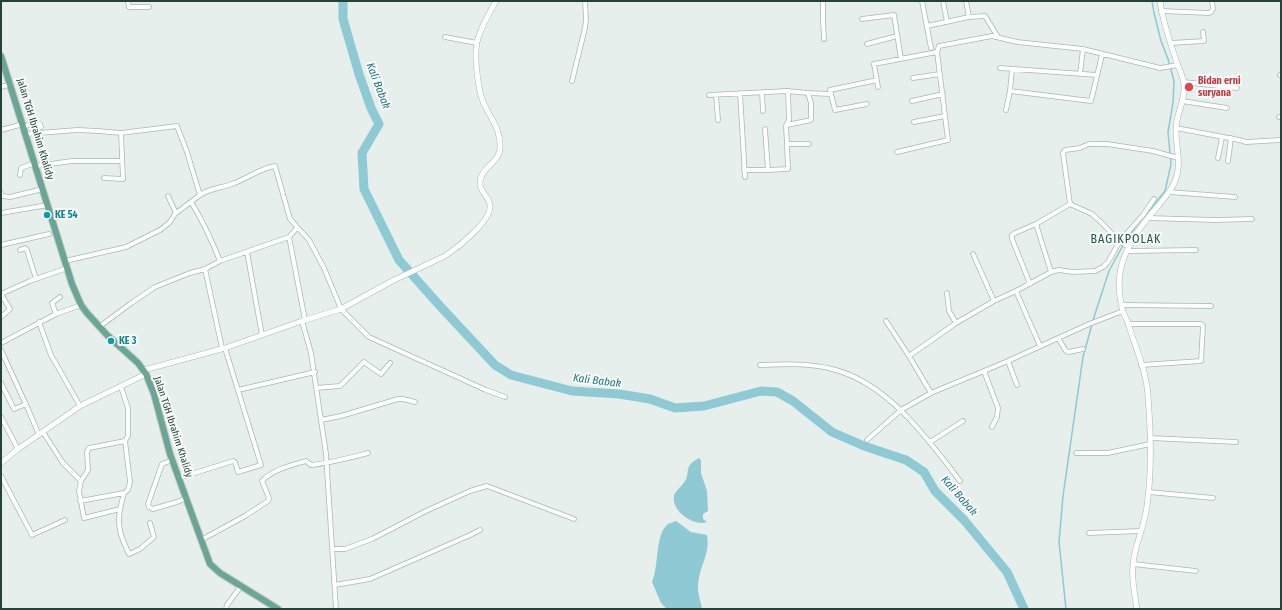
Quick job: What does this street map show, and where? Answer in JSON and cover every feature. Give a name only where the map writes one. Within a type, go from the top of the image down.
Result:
[{"type":"main road","name":"Jalan TGH Ibrahim Khalidy","points":[[1,56],[72,284],[81,305],[99,327],[135,360],[145,372],[154,394],[172,460],[210,564],[213,568],[278,609]]},
{"type":"street","points":[[128,1],[129,7],[149,7]]},
{"type":"street","points":[[1,463],[18,449],[80,406],[121,387],[145,372],[224,348],[304,320],[341,309],[424,264],[445,256],[479,227],[490,208],[490,202],[481,188],[480,179],[484,171],[500,154],[500,147],[496,126],[485,108],[480,91],[477,43],[485,22],[496,1]]},
{"type":"street","points":[[572,81],[577,53],[585,28],[585,1]]},
{"type":"street","points":[[823,1],[824,39]]},
{"type":"street","points":[[922,1],[931,48]]},
{"type":"street","points":[[943,1],[947,22]]},
{"type":"street","points":[[966,1],[969,17]]},
{"type":"street","points":[[1137,609],[1133,579],[1133,564],[1145,518],[1149,492],[1150,438],[1148,394],[1129,324],[1122,308],[1120,278],[1127,248],[1138,231],[1169,192],[1175,182],[1179,163],[1176,158],[1176,128],[1182,101],[1184,82],[1161,11],[1160,1]]},
{"type":"street","points":[[1161,11],[1211,12],[1213,9],[1212,1]]},
{"type":"street","points":[[862,19],[894,15],[901,59]]},
{"type":"street","points":[[927,26],[969,17],[985,16],[998,38]]},
{"type":"street","points":[[1171,44],[1204,41],[1203,32]]},
{"type":"street","points":[[867,44],[897,36]]},
{"type":"street","points":[[897,152],[948,140],[937,52],[939,46],[945,44],[992,36],[1033,44],[1083,49],[1102,55],[1160,68],[1178,65]]},
{"type":"street","points":[[445,37],[477,43]]},
{"type":"street","points":[[1080,74],[1083,49]]},
{"type":"street","points":[[878,87],[874,64],[937,52]]},
{"type":"street","points":[[1010,91],[1091,101],[1102,55]]},
{"type":"street","points":[[1000,68],[1096,75]]},
{"type":"street","points":[[1006,110],[1010,91],[1012,69]]},
{"type":"street","points":[[913,78],[940,74]]},
{"type":"street","points":[[867,104],[835,110],[830,90],[877,80]]},
{"type":"street","points":[[1184,82],[1237,88]]},
{"type":"street","points":[[1,87],[10,84]]},
{"type":"street","points":[[709,96],[788,91],[831,94]]},
{"type":"street","points":[[744,170],[788,169],[788,91]]},
{"type":"street","points":[[762,92],[763,111]]},
{"type":"street","points":[[787,125],[811,120],[811,103],[808,93]]},
{"type":"street","points":[[740,94],[745,177]]},
{"type":"street","points":[[912,101],[942,94]]},
{"type":"street","points":[[716,95],[718,120]]},
{"type":"street","points":[[1182,101],[1227,108]]},
{"type":"street","points":[[914,122],[945,116]]},
{"type":"street","points":[[1,130],[34,122],[40,124],[41,127]]},
{"type":"street","points":[[26,134],[77,130],[98,130],[121,133],[178,126],[200,195]]},
{"type":"street","points":[[1176,128],[1246,142],[1281,140]]},
{"type":"street","points":[[764,129],[768,170]]},
{"type":"street","points":[[104,178],[123,179],[121,133]]},
{"type":"street","points":[[1218,158],[1222,136]]},
{"type":"street","points":[[1228,161],[1231,138]]},
{"type":"street","points":[[787,144],[808,144]]},
{"type":"street","points":[[1070,204],[1063,153],[1065,150],[1080,148],[1089,144],[1107,144],[1134,148],[1176,158]]},
{"type":"street","points":[[20,175],[21,168],[35,165],[72,161],[122,161]]},
{"type":"street","points":[[65,261],[126,247],[160,230],[169,223],[176,213],[200,195],[211,189],[232,184],[260,171],[276,166],[290,219],[296,228],[309,240],[324,268],[341,309],[369,337],[486,390],[505,397]]},
{"type":"street","points":[[1,193],[2,196],[10,197],[43,189]]},
{"type":"street","points":[[1169,192],[1235,197]]},
{"type":"street","points":[[168,196],[176,213]]},
{"type":"street","points":[[909,356],[956,323],[994,301],[1030,284],[1050,272],[1059,270],[1086,272],[1100,269],[1108,262],[1121,241],[1154,199]]},
{"type":"street","points":[[192,202],[206,228],[220,262]]},
{"type":"street","points":[[1030,284],[1012,237],[1015,233],[1036,224],[1070,204]]},
{"type":"street","points":[[1070,204],[1092,214],[1127,248],[1196,250]]},
{"type":"street","points":[[1,213],[48,205]]},
{"type":"street","points":[[1148,218],[1252,219]]},
{"type":"street","points":[[1036,224],[1050,272]]},
{"type":"street","points":[[99,327],[155,287],[289,237],[296,228]]},
{"type":"street","points":[[1,245],[49,234]]},
{"type":"street","points":[[289,237],[304,320],[312,353],[327,463],[336,609]]},
{"type":"street","points":[[20,250],[26,249],[36,279]]},
{"type":"street","points":[[247,252],[262,335]]},
{"type":"street","points":[[973,254],[994,301]]},
{"type":"street","points":[[1,317],[10,309],[1,294],[67,268]]},
{"type":"street","points":[[179,478],[233,461],[235,462],[238,472],[261,465],[224,348],[205,269]]},
{"type":"street","points":[[1016,291],[1040,346]]},
{"type":"street","points":[[947,293],[950,311],[956,323]]},
{"type":"street","points":[[56,314],[52,303],[60,297]]},
{"type":"street","points":[[1,343],[39,322],[81,305]]},
{"type":"street","points":[[867,440],[901,410],[931,393],[1008,361],[1122,308],[1211,306]]},
{"type":"street","points":[[886,321],[931,393]]},
{"type":"street","points":[[39,322],[51,355],[80,406]]},
{"type":"street","points":[[1129,324],[1203,324],[1201,361],[1141,364]]},
{"type":"street","points":[[1058,338],[1066,351],[1069,352],[1083,349]]},
{"type":"street","points":[[1,350],[41,434],[63,463],[81,481]]},
{"type":"street","points":[[1008,361],[1017,385]]},
{"type":"street","points":[[316,388],[340,386],[364,362],[381,374],[390,363]]},
{"type":"street","points":[[760,365],[792,364],[834,369],[861,381],[901,410],[930,442],[960,481]]},
{"type":"street","points":[[984,371],[998,408],[997,417],[992,427]]},
{"type":"street","points":[[238,390],[314,372]]},
{"type":"street","points":[[1,383],[14,409],[26,404]]},
{"type":"street","points":[[80,501],[124,493],[128,490],[130,482],[125,441],[128,436],[128,408],[121,387]]},
{"type":"street","points":[[321,420],[346,415],[398,399],[414,402]]},
{"type":"street","points":[[1,417],[18,449]]},
{"type":"street","points":[[930,442],[963,421]]},
{"type":"street","points":[[1150,438],[1236,442]]},
{"type":"street","points":[[120,509],[84,518],[79,491],[81,481],[88,470],[87,452],[89,448],[125,441]]},
{"type":"street","points":[[1076,452],[1108,453],[1150,444]]},
{"type":"street","points":[[201,540],[245,516],[268,501],[269,498],[262,481],[273,473],[306,461],[311,465],[327,463],[368,453]]},
{"type":"street","points":[[172,460],[162,464],[148,504],[149,507],[152,509],[186,498]]},
{"type":"street","points":[[1,476],[32,535],[65,520]]},
{"type":"street","points":[[332,549],[345,548],[372,539],[482,486],[488,486],[574,519]]},
{"type":"street","points":[[1149,492],[1213,498]]},
{"type":"street","points":[[124,493],[120,509],[119,529],[130,554],[154,537],[150,523]]},
{"type":"street","points":[[335,585],[370,579],[480,530]]},
{"type":"street","points":[[1089,533],[1142,531]]},
{"type":"street","points":[[1133,564],[1196,571]]},
{"type":"street","points":[[226,609],[227,605],[241,586]]},
{"type":"water","points":[[699,458],[701,460],[701,473],[707,491],[708,511],[703,514],[703,519],[707,522],[702,523],[690,520],[684,516],[676,507],[674,502],[674,496],[686,479],[689,466]]},
{"type":"water","points":[[676,521],[691,532],[707,535],[707,552],[698,582],[702,609],[667,609],[661,603],[652,582],[662,532],[668,524]]},
{"type":"waterway","name":"Kali Babak","points":[[343,1],[343,19],[359,74],[371,108],[379,124],[362,153],[364,189],[399,260],[495,365],[511,375],[572,391],[619,394],[650,399],[675,408],[704,406],[761,391],[777,392],[793,401],[832,432],[864,446],[906,460],[924,472],[935,491],[964,520],[1007,572],[1024,609]]},
{"type":"waterway","points":[[1147,213],[1165,191],[1171,164],[1168,132],[1173,103],[1174,81],[1161,41],[1152,1]]},
{"type":"waterway","points":[[1066,609],[1059,542],[1063,496],[1083,357],[1109,271],[1127,238],[1141,220]]},
{"type":"place","name":"Bidan erni suryana","points":[[1189,87]]},
{"type":"place","name":"KE 54","points":[[47,215]]},
{"type":"place","name":"KE 3","points":[[111,341]]},
{"type":"district","name":"BAGIKPOLAK","points":[[1126,240]]}]
